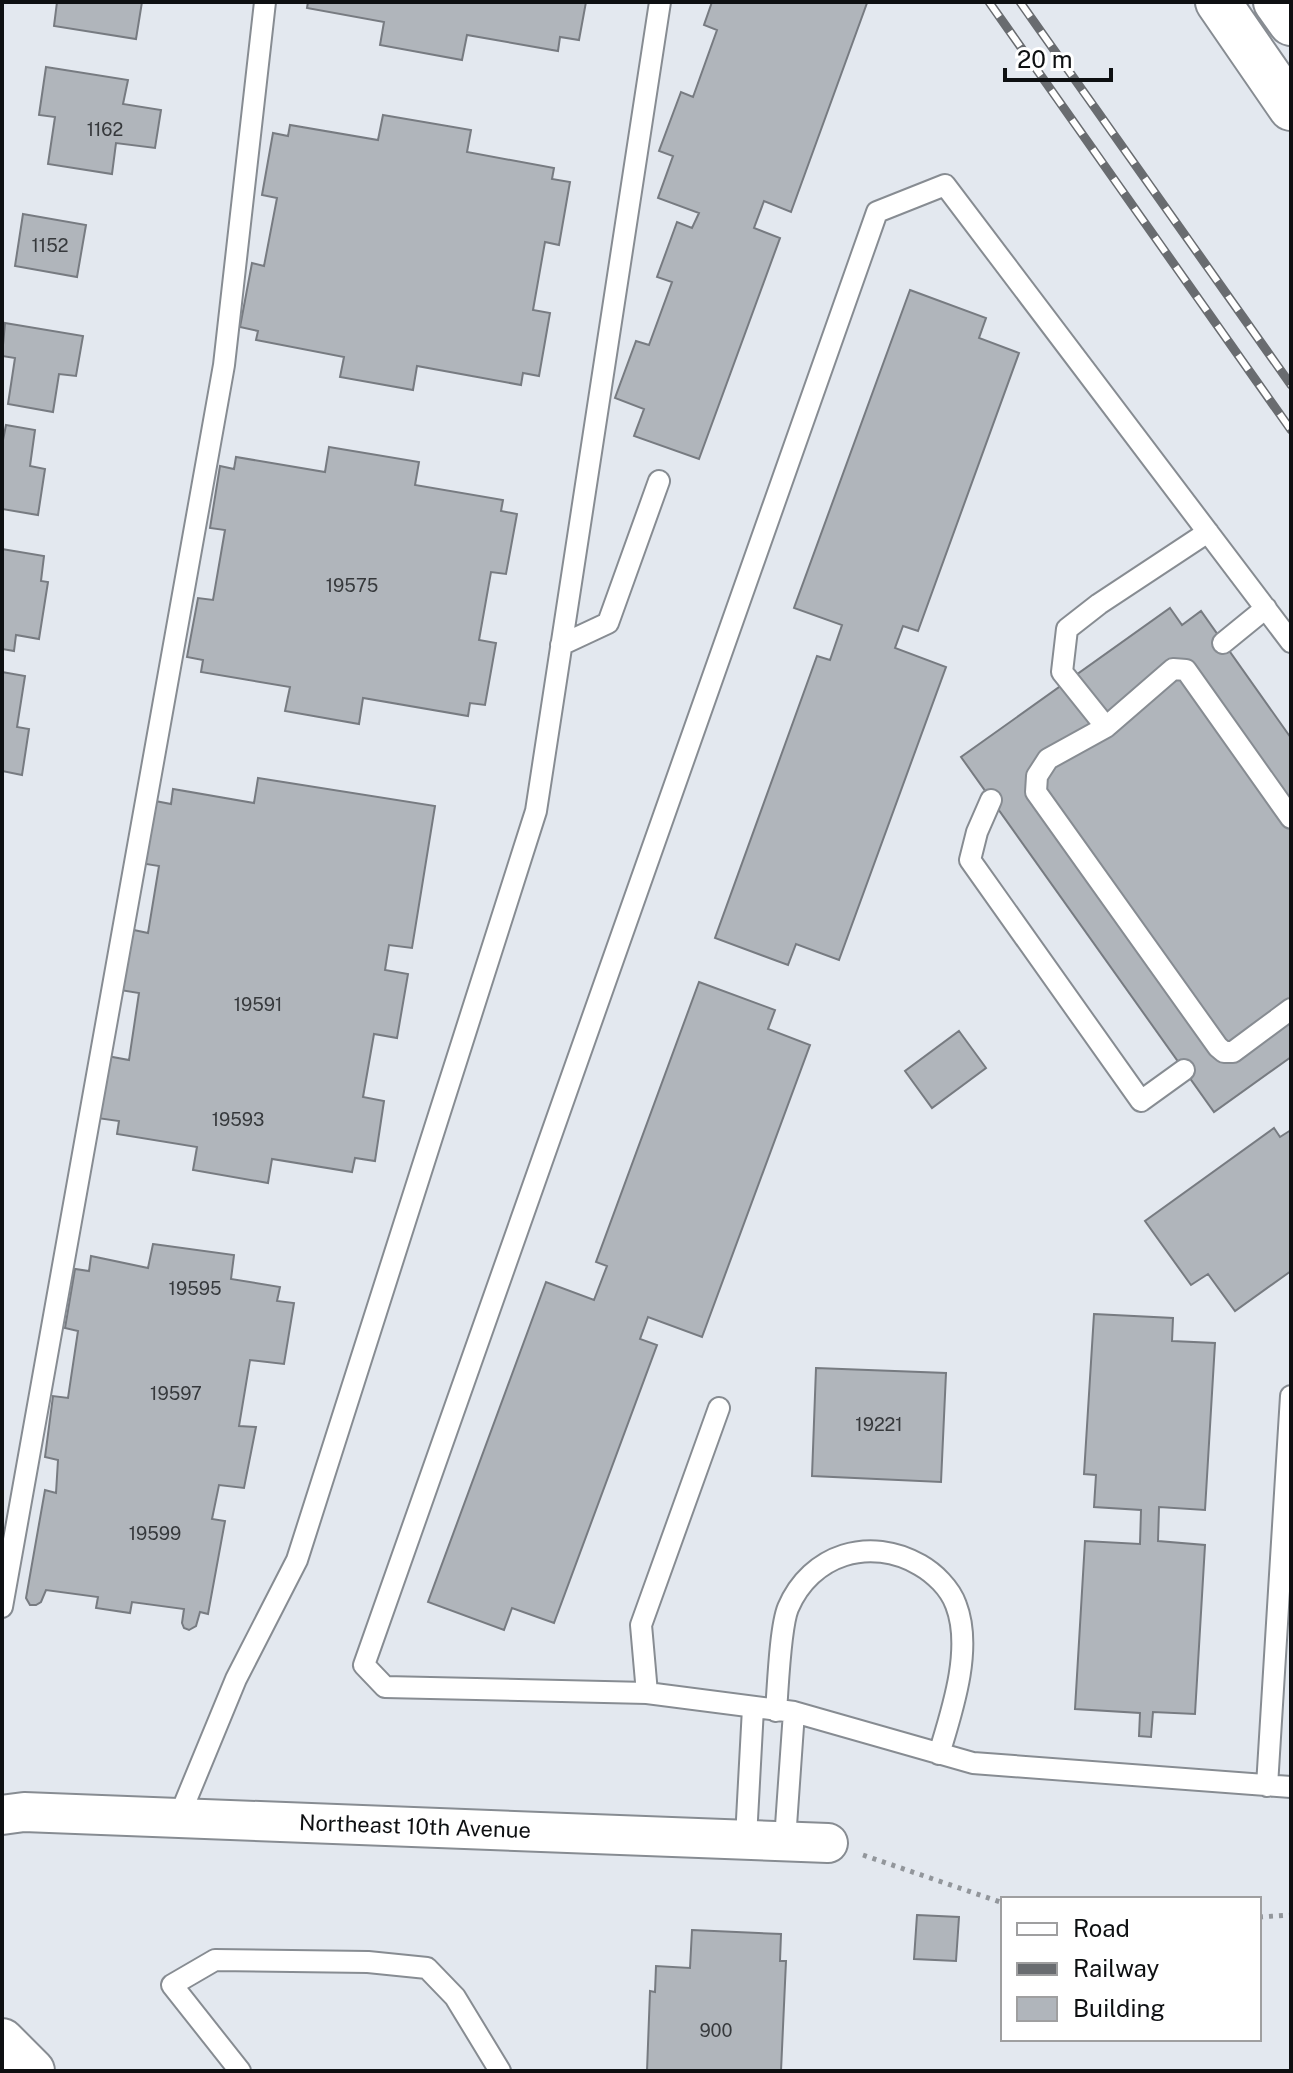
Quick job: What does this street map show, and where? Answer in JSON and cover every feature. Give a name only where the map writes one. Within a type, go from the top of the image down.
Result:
[{"type":"highway","points":[[1218,2],[1291,108]]},
{"type":"highway","points":[[1229,2],[1291,85]]},
{"type":"highway","points":[[1276,2],[1291,23]]},
{"type":"street","name":"Northeast 10th Avenue","points":[[2,1815],[24,1812],[179,1817],[828,1843]]},
{"type":"lane","points":[[2,1607],[224,365],[265,2]]},
{"type":"lane","points":[[179,1817],[236,1679],[297,1560],[536,811],[660,2]]},
{"type":"lane","points":[[1291,642],[945,185],[877,212],[364,1665],[385,1687],[647,1693],[785,1712],[973,1763],[1291,1787]]},
{"type":"lane","points":[[561,645],[608,623],[659,481]]},
{"type":"lane","points":[[1106,727],[1062,672],[1067,629],[1208,532]]},
{"type":"lane","points":[[1223,643],[1266,608]]},
{"type":"lane","points":[[1291,818],[1186,670],[1173,669],[1106,727],[1048,759],[1037,776],[1036,792],[1218,1047],[1224,1052],[1233,1052],[1291,1009]]},
{"type":"lane","points":[[991,800],[977,832],[970,860],[1141,1101],[1184,1070]]},
{"type":"lane","points":[[1267,1786],[1291,1396]]},
{"type":"lane","points":[[647,1693],[641,1625],[719,1408]]},
{"type":"lane","points":[[785,1840],[788,1609],[810,1575],[834,1559],[861,1551],[900,1554],[934,1574],[956,1604],[963,1651],[954,1706],[939,1754]]},
{"type":"lane","points":[[746,1838],[753,1708]]},
{"type":"lane","points":[[240,2071],[172,1985],[215,1960],[368,1962],[427,1968],[455,1997],[500,2071]]},
{"type":"path","points":[[828,1843],[1001,1902]]},
{"type":"path","points":[[1261,1917],[1291,1915]]},
{"type":"building","points":[[57,2],[142,2],[136,39],[54,26]]},
{"type":"building","points":[[308,2],[586,2],[579,40],[560,37],[558,51],[467,35],[462,60],[380,45],[384,22],[307,8]]},
{"type":"building","points":[[712,2],[867,3],[791,212],[764,201],[754,228],[780,238],[699,459],[634,436],[644,409],[615,398],[636,341],[649,345],[672,282],[657,277],[677,222],[692,228],[699,213],[658,198],[673,156],[659,151],[681,92],[693,97],[717,30],[704,25]]},
{"type":"building","points":[[46,67],[128,80],[123,104],[161,110],[155,148],[116,143],[112,174],[48,164],[55,117],[39,115]]},
{"type":"building","points":[[383,115],[471,130],[467,152],[554,168],[552,179],[570,182],[559,245],[545,242],[533,310],[550,313],[539,376],[523,373],[521,385],[417,366],[413,390],[340,377],[344,357],[256,340],[258,331],[240,327],[252,263],[264,266],[277,198],[262,195],[273,133],[288,136],[290,125],[378,140]]},
{"type":"building","points":[[23,214],[86,225],[77,277],[15,266]]},
{"type":"building","points":[[910,290],[986,318],[979,338],[1019,353],[918,631],[903,626],[895,648],[946,667],[839,960],[796,944],[788,965],[715,938],[817,656],[830,660],[842,625],[794,608]]},
{"type":"building","points":[[5,323],[83,336],[76,376],[59,374],[53,412],[8,404],[15,358],[2,356]]},
{"type":"building","points":[[6,425],[35,430],[30,466],[45,469],[38,515],[2,509],[2,445]]},
{"type":"building","points":[[329,447],[419,462],[415,485],[503,500],[501,511],[517,514],[506,574],[491,572],[479,640],[496,643],[485,705],[470,703],[468,716],[363,698],[359,724],[285,711],[290,687],[201,672],[203,660],[187,657],[198,598],[213,600],[225,530],[210,528],[220,466],[234,469],[236,457],[325,472]]},
{"type":"building","points":[[2,549],[44,556],[41,581],[48,582],[39,639],[16,635],[14,651],[2,649]]},
{"type":"building","points":[[1170,608],[1182,625],[1201,611],[1291,738],[1291,1057],[1214,1112],[961,757]]},
{"type":"building","points":[[2,672],[25,676],[17,727],[29,729],[22,775],[2,771]]},
{"type":"building","points":[[258,778],[435,806],[412,948],[389,945],[385,970],[408,974],[397,1038],[374,1034],[363,1097],[384,1101],[375,1161],[355,1158],[352,1172],[272,1159],[268,1183],[193,1170],[197,1147],[117,1134],[119,1121],[97,1118],[107,1056],[129,1060],[139,993],[120,990],[129,929],[148,933],[159,866],[140,863],[150,800],[171,804],[173,789],[254,803]]},
{"type":"building","points":[[699,982],[775,1010],[768,1029],[810,1045],[702,1337],[648,1317],[640,1339],[657,1345],[554,1623],[512,1608],[504,1630],[428,1602],[546,1282],[594,1300],[607,1266],[596,1262]]},
{"type":"building","points":[[959,1031],[986,1068],[932,1108],[905,1071]]},
{"type":"building","points":[[1274,1128],[1280,1137],[1291,1130],[1291,1271],[1235,1311],[1208,1274],[1191,1285],[1145,1221]]},
{"type":"building","points":[[153,1244],[234,1255],[231,1279],[280,1287],[277,1301],[294,1303],[284,1364],[250,1360],[239,1426],[256,1427],[244,1488],[219,1485],[212,1519],[225,1521],[208,1614],[200,1612],[196,1626],[189,1630],[182,1623],[184,1609],[132,1602],[130,1613],[96,1608],[98,1597],[46,1590],[41,1602],[36,1605],[30,1605],[26,1598],[45,1490],[56,1493],[58,1460],[45,1457],[53,1396],[68,1398],[78,1331],[65,1328],[75,1269],[89,1271],[91,1256],[148,1268]]},
{"type":"building","points":[[1094,1314],[1173,1318],[1172,1341],[1215,1343],[1205,1510],[1159,1507],[1158,1541],[1205,1545],[1195,1714],[1153,1712],[1151,1737],[1139,1736],[1140,1713],[1075,1709],[1085,1541],[1140,1544],[1141,1510],[1094,1507],[1096,1475],[1084,1474]]},
{"type":"building","points":[[816,1368],[946,1373],[941,1482],[812,1476]]},
{"type":"building","points":[[917,1915],[959,1917],[956,1961],[914,1959]]},
{"type":"building","points":[[692,1930],[781,1934],[780,1961],[786,1961],[781,2071],[647,2071],[650,1991],[655,1992],[656,1966],[690,1968]]},
{"type":"railway","points":[[989,2],[1291,430]]},
{"type":"railway","points":[[1020,2],[1291,385]]}]
